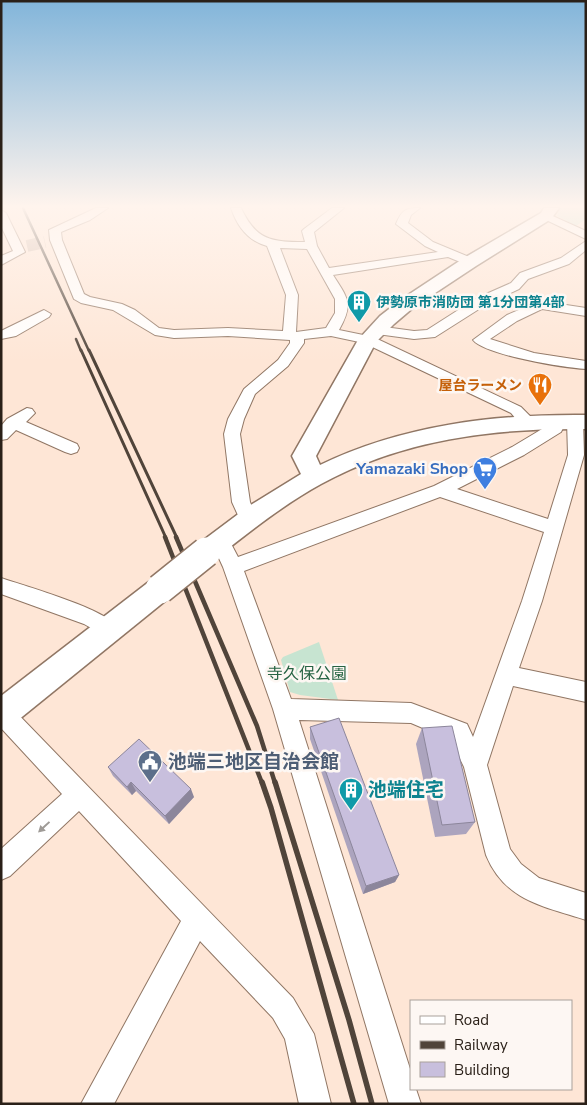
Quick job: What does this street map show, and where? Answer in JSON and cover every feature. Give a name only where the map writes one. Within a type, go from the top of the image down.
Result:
[{"type":"street","points":[[60,260],[80,296],[86,300],[117,307],[130,313],[155,331],[174,334],[228,332],[293,336],[332,332],[373,335],[430,334],[482,301],[515,286],[524,276],[566,260]]},
{"type":"street","points":[[248,519],[241,502],[232,434],[234,426],[249,392],[283,363],[297,343],[293,336],[292,295],[279,260]]},
{"type":"street","points":[[319,260],[341,299],[342,313],[332,332]]},
{"type":"street","points":[[327,272],[414,260]]},
{"type":"street","points":[[464,260],[470,262]]},
{"type":"street","points":[[314,477],[304,456],[373,335],[408,302],[474,260]]},
{"type":"street","points":[[586,312],[540,304],[512,318],[480,340],[506,351],[541,360],[586,365]]},
{"type":"street","points":[[2,336],[44,314]]},
{"type":"street","points":[[373,335],[516,410],[528,422]]},
{"type":"street","points":[[1,435],[27,413]]},
{"type":"street","points":[[315,1104],[299,1034],[283,1008],[2,714],[248,519],[314,477],[369,453],[416,439],[482,426],[572,421]]},
{"type":"street","points":[[233,567],[252,558],[307,541],[440,490],[518,451],[555,428],[572,421]]},
{"type":"street","points":[[475,766],[532,601],[552,528],[576,455],[572,421]]},
{"type":"street","points":[[13,423],[71,448]]},
{"type":"street","points":[[440,490],[552,528]]},
{"type":"street","points":[[213,547],[233,567],[284,709],[404,1104]]},
{"type":"street","points":[[1,586],[91,618],[109,629]]},
{"type":"street","points":[[507,675],[586,692]]},
{"type":"street","points":[[284,709],[411,713],[459,732],[475,766],[499,855],[512,873],[531,889],[586,906]]},
{"type":"street","points":[[1,867],[80,794]]},
{"type":"street","points":[[97,1104],[198,918]]},
{"type":"green space","name":"寺久保公園","points":[[319,642],[338,700],[290,692],[281,660],[283,657]]},
{"type":"building","name":"池端住宅","points":[[339,718],[399,875],[366,886],[310,727]]},
{"type":"building","points":[[452,726],[475,822],[442,825],[422,728]]},
{"type":"building","name":"池端三地区自治会館","points":[[139,739],[191,789],[165,816],[131,782],[127,787],[108,767]]},
{"type":"railway","points":[[47,260],[89,351]]},
{"type":"railway","points":[[76,339],[81,351]]},
{"type":"railway","points":[[81,350],[166,538]]},
{"type":"railway","points":[[89,350],[177,538]]},
{"type":"railway","points":[[165,537],[262,783]]},
{"type":"railway","points":[[176,537],[257,726],[275,783]]},
{"type":"railway","points":[[262,782],[271,808],[354,1104]]},
{"type":"railway","points":[[275,782],[349,1020],[372,1104]]},
{"type":"place","name":"伊勢原市消防団 第1分団第4部","points":[[359,323]]},
{"type":"place","name":"屋台ラーメン","points":[[540,406]]},
{"type":"place","name":"Yamazaki Shop","points":[[485,490]]},
{"type":"place","name":"池端三地区自治会館","points":[[150,783]]},
{"type":"place","name":"池端住宅","points":[[351,811]]}]
